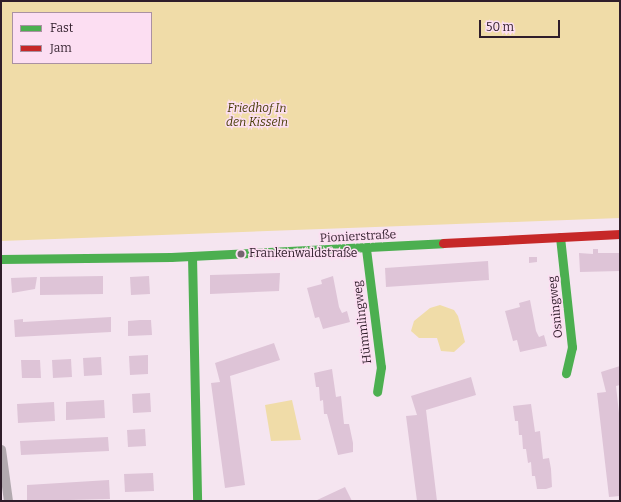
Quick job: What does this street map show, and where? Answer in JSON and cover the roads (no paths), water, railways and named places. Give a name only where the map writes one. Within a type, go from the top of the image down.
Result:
[{"type":"street","name":"Pionierstraße","points":[[1,259],[192,256],[366,249],[620,234]]},
{"type":"street","name":"Osningweg","points":[[560,237],[572,347],[566,373]]},
{"type":"street","name":"Hümmlingweg","points":[[366,249],[381,367],[377,392]]},
{"type":"street","points":[[192,256],[198,501]]},
{"type":"street","points":[[1,449],[8,501]]},
{"type":"place","name":"Frankenwaldstraße","points":[[241,254]]},
{"type":"park label","name":"Friedhof In den Kisseln","points":[[257,116]]}]
